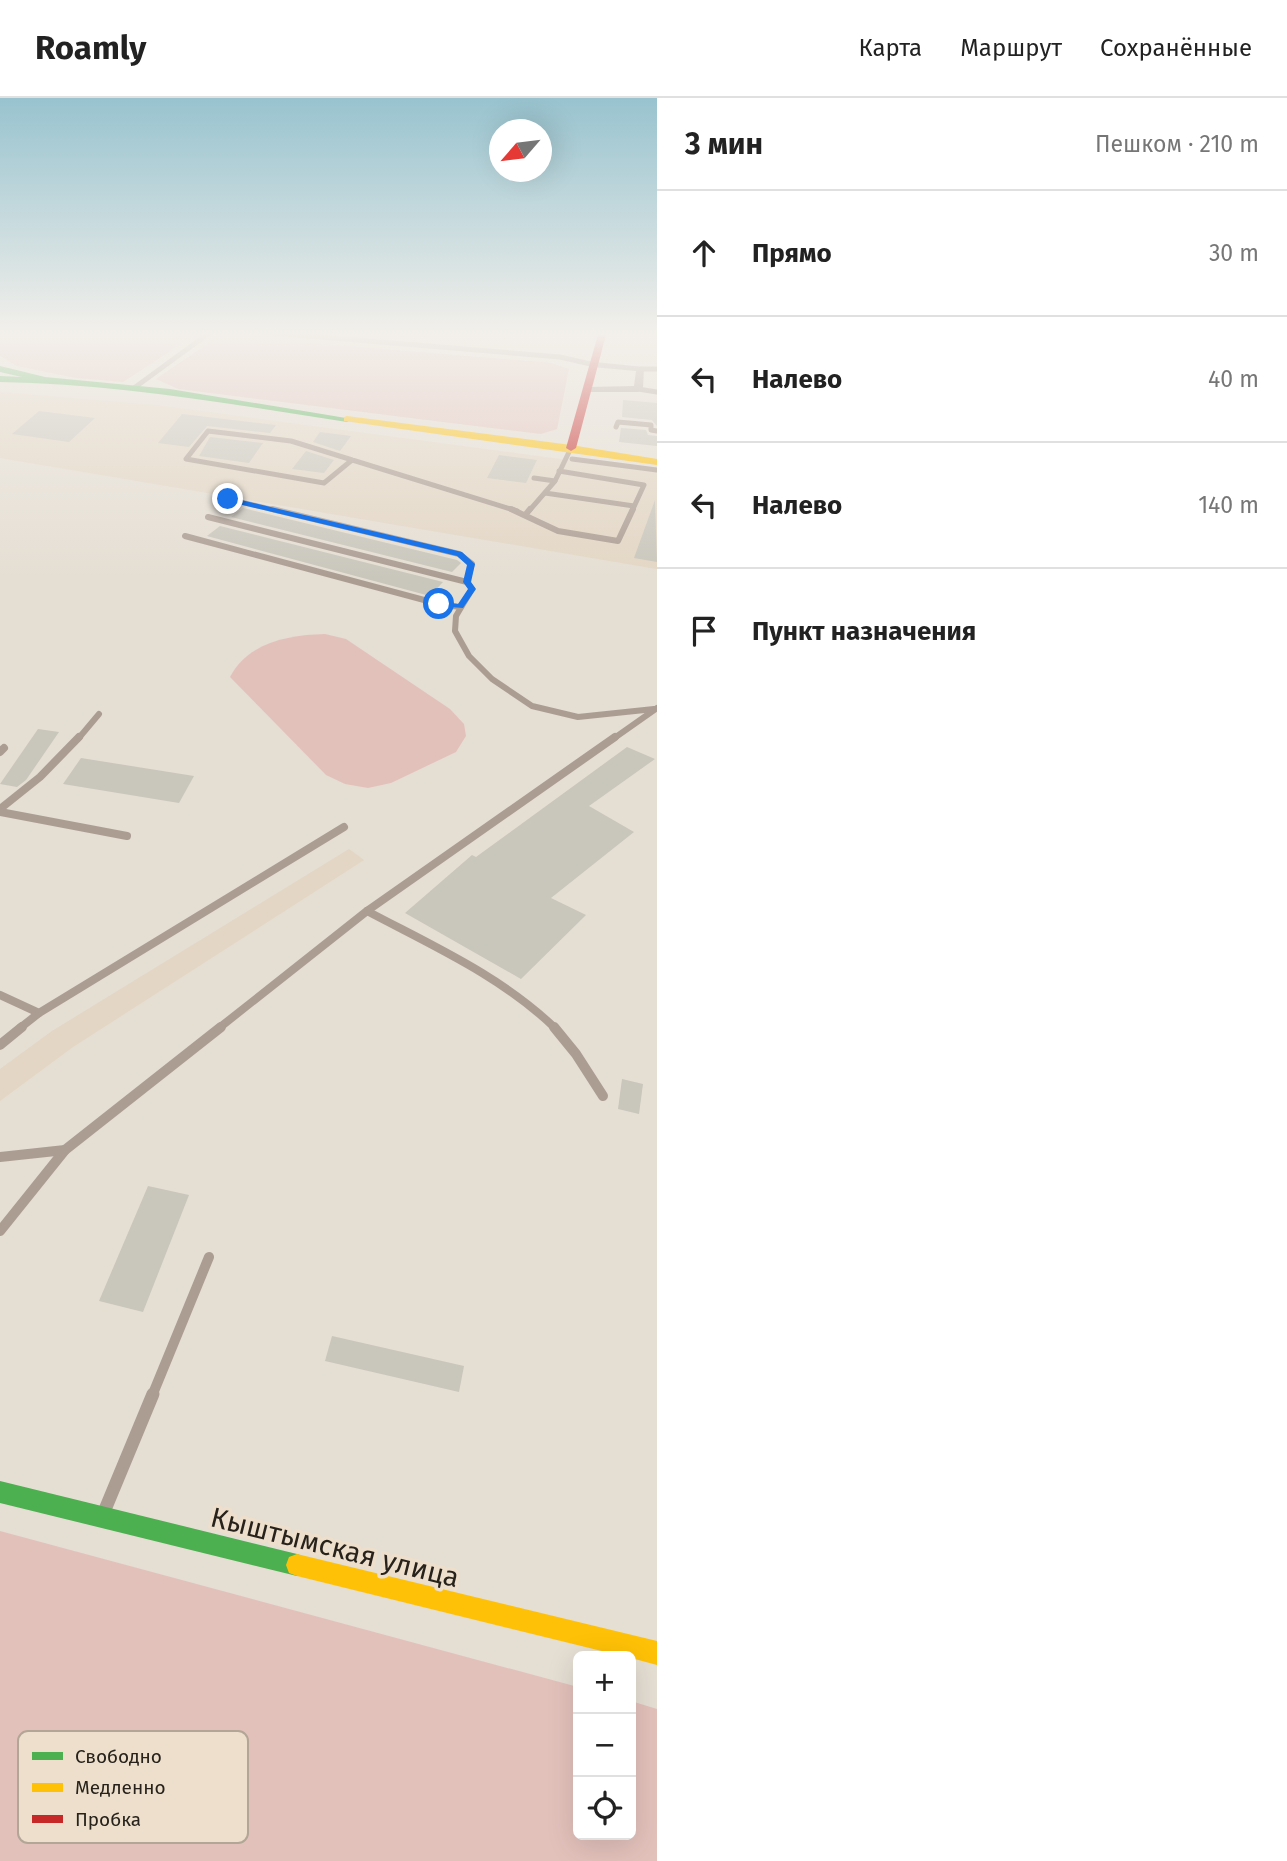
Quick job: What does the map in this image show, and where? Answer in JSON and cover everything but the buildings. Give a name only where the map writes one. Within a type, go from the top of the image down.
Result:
[{"type":"main road","points":[[308,413],[572,453],[657,462]]},
{"type":"main road","points":[[572,453],[582,413]]},
{"type":"main road","name":"Кыштымская улица","points":[[0,1492],[657,1653]]},
{"type":"lane","points":[[616,427],[618,422],[651,425],[651,430],[657,431]]},
{"type":"lane","points":[[352,460],[324,483],[186,459],[208,431],[291,441],[526,514],[558,530],[618,541],[644,485],[559,471]]},
{"type":"lane","points":[[526,514],[555,481],[572,453],[657,470]]},
{"type":"lane","points":[[534,478],[555,481]]},
{"type":"lane","points":[[545,493],[634,506]]},
{"type":"lane","points":[[228,499],[459,554],[471,564],[467,582]]},
{"type":"lane","points":[[208,517],[467,582],[472,589],[460,607],[455,631],[469,656],[492,679],[533,706],[578,717],[657,708]]},
{"type":"lane","points":[[185,536],[439,604],[460,607]]},
{"type":"lane","points":[[0,1231],[65,1150],[367,911],[657,708]]},
{"type":"lane","points":[[0,811],[59,759],[99,714]]},
{"type":"lane","points":[[0,811],[127,836]]},
{"type":"lane","points":[[0,1045],[38,1013],[344,827]]},
{"type":"lane","points":[[367,911],[494,980],[533,1006],[560,1032],[603,1096]]},
{"type":"lane","points":[[0,995],[38,1013]]},
{"type":"lane","points":[[0,1157],[65,1150]]},
{"type":"lane","points":[[103,1517],[209,1257]]},
{"type":"shaded area","points":[[0,413],[220,413],[657,472],[657,569],[0,458]]},
{"type":"shaded area","points":[[374,413],[560,413],[557,429],[541,434]]},
{"type":"shaded area","points":[[325,634],[346,639],[450,709],[464,724],[466,736],[456,752],[391,783],[368,788],[345,784],[326,775],[230,677],[238,665],[258,648],[298,636]]},
{"type":"shaded area","points":[[349,849],[364,860],[73,1047],[0,1101],[0,1069],[52,1031]]},
{"type":"shaded area","points":[[0,1531],[573,1686],[573,1840],[636,1840],[636,1703],[657,1709],[657,1861],[0,1861]]},
{"type":"traffic: fast","points":[[309,413],[347,419]]},
{"type":"traffic: fast","points":[[0,1492],[297,1565]]},
{"type":"traffic: slow","points":[[347,419],[657,462]]},
{"type":"traffic: slow","points":[[297,1565],[657,1653]]},
{"type":"traffic: jam","points":[[571,448],[580,413]]},
{"type":"route","points":[[228,499],[459,554],[471,564],[467,582],[472,589],[460,607],[439,604]]}]
